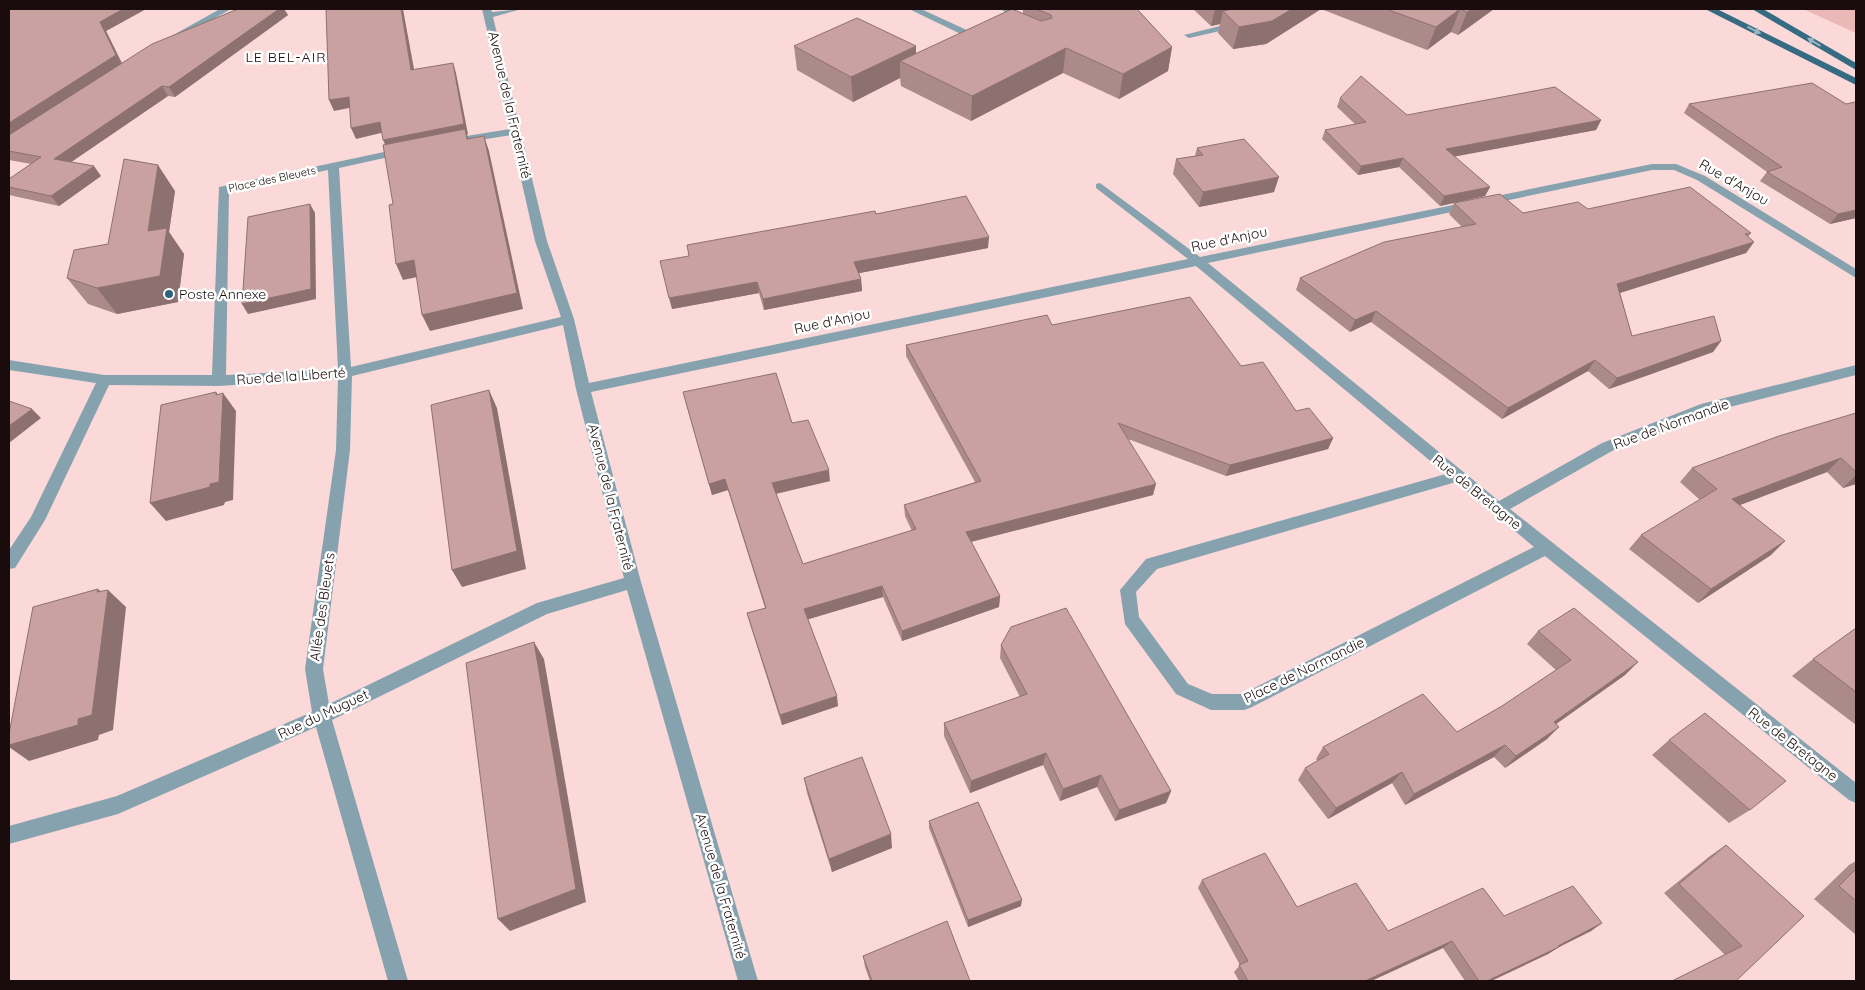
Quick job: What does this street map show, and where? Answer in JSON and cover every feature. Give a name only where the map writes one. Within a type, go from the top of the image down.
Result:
[{"type":"main road","points":[[1710,9],[1856,82]]},
{"type":"main road","points":[[1757,9],[1856,67]]},
{"type":"street","points":[[157,48],[182,32],[226,9]]},
{"type":"street","points":[[488,12],[517,9]]},
{"type":"street","points":[[914,9],[969,35],[1013,12],[1005,9]]},
{"type":"street","points":[[1189,35],[1239,24],[1262,9]]},
{"type":"street","name":"Avenue de la Fraternité","points":[[488,12],[540,241],[568,319],[583,389],[633,582],[748,981]]},
{"type":"street","points":[[995,21],[1011,28]]},
{"type":"street","points":[[440,144],[515,131]]},
{"type":"street","name":"Place des Bleuets","points":[[219,381],[223,189],[411,150]]},
{"type":"street","name":"Place des Bleuets","points":[[333,166],[345,373]]},
{"type":"street","name":"Rue d'Anjou","points":[[583,389],[1652,167],[1676,167],[1701,178],[1856,274]]},
{"type":"street","name":"Rue de Bretagne","points":[[1100,186],[1198,261],[1457,476],[1856,794]]},
{"type":"street","name":"Rue de la Liberté","points":[[9,366],[104,380],[219,381],[345,373],[568,319]]},
{"type":"street","name":"Rue de Normandie","points":[[1498,509],[1607,447],[1706,408],[1856,370]]},
{"type":"street","name":"Allée des Bleuets","points":[[345,373],[344,450],[314,669],[322,716],[398,981]]},
{"type":"street","points":[[9,563],[37,520],[104,380]]},
{"type":"street","name":"Place de Normandie","points":[[1457,476],[1152,564],[1128,590],[1131,619],[1182,688],[1211,702],[1244,702],[1546,548]]},
{"type":"street","name":"Rue du Muguet","points":[[9,835],[118,805],[322,716],[543,608],[633,582]]},
{"type":"shaded area","points":[[1803,9],[1856,9],[1856,33]]},
{"type":"building","points":[[9,9],[123,9],[100,22],[116,55],[9,123]]},
{"type":"building","points":[[238,9],[279,9],[169,87],[162,86],[54,159],[94,166],[51,196],[9,187],[9,179],[41,157],[9,151],[9,135],[152,44]]},
{"type":"building","points":[[326,9],[401,9],[411,70],[453,63],[464,124],[383,140],[380,122],[351,128],[349,97],[329,100]]},
{"type":"building","points":[[1012,9],[1041,21],[1052,18],[1051,15],[1036,9],[1137,9],[1172,47],[1123,74],[1066,48],[972,96],[900,61]]},
{"type":"building","points":[[1232,9],[1292,9],[1272,21],[1239,27],[1223,11]]},
{"type":"building","points":[[1386,9],[1460,9],[1436,27]]},
{"type":"building","points":[[1460,9],[1472,9],[1467,12]]},
{"type":"building","points":[[857,18],[916,46],[851,77],[794,46]]},
{"type":"building","points":[[1361,76],[1407,115],[1555,87],[1601,120],[1446,149],[1490,187],[1444,196],[1403,158],[1361,166],[1325,130],[1366,122],[1340,98]]},
{"type":"building","points":[[1812,83],[1846,104],[1856,103],[1856,210],[1838,214],[1767,172],[1782,167],[1689,104]]},
{"type":"building","points":[[465,129],[467,139],[484,136],[517,293],[422,315],[414,260],[396,264],[389,205],[393,204],[383,145]]},
{"type":"building","points":[[1244,139],[1279,177],[1203,192],[1176,159],[1203,155],[1197,148]]},
{"type":"building","points":[[124,159],[158,165],[148,231],[167,228],[160,276],[97,288],[67,278],[74,250],[108,244]]},
{"type":"building","points":[[1690,187],[1751,233],[1745,234],[1754,242],[1617,284],[1632,336],[1714,316],[1721,341],[1617,378],[1595,360],[1508,408],[1376,311],[1355,320],[1300,278],[1384,242],[1476,224],[1454,203],[1500,194],[1523,213],[1578,202],[1588,209]]},
{"type":"building","points":[[966,196],[989,237],[854,262],[861,279],[763,299],[757,282],[669,298],[660,261],[689,256],[687,245],[875,211],[876,214]]},
{"type":"building","points":[[310,204],[311,289],[242,304],[248,217]]},
{"type":"building","points":[[1190,297],[1241,366],[1263,362],[1296,411],[1309,408],[1333,438],[1230,465],[1118,423],[1156,484],[966,532],[1000,596],[902,631],[882,586],[804,609],[837,696],[780,715],[747,613],[766,608],[725,479],[709,484],[683,392],[776,373],[792,423],[808,420],[829,470],[772,483],[803,564],[916,529],[904,505],[981,481],[906,345],[1047,315],[1052,325]]},
{"type":"building","points":[[489,390],[517,551],[452,570],[431,405]]},
{"type":"building","points":[[216,392],[216,395],[223,393],[219,482],[210,484],[210,487],[150,503],[161,405]]},
{"type":"building","points":[[9,401],[32,409],[9,426]]},
{"type":"building","points":[[1856,413],[1856,472],[1841,458],[1732,499],[1785,541],[1711,589],[1641,535],[1717,489],[1692,468],[1779,436]]},
{"type":"building","points":[[98,589],[97,592],[108,590],[92,715],[78,719],[78,725],[9,745],[9,734],[33,607]]},
{"type":"building","points":[[1066,608],[1171,791],[1119,810],[1101,775],[1063,789],[1046,753],[971,781],[944,723],[1027,694],[1001,645],[1011,627]]},
{"type":"building","points":[[1574,608],[1638,662],[1554,722],[1559,727],[1516,756],[1505,745],[1414,794],[1402,772],[1336,808],[1305,768],[1329,754],[1323,747],[1423,694],[1457,732],[1502,706],[1571,660],[1538,631]]},
{"type":"building","points":[[1856,628],[1856,692],[1813,659]]},
{"type":"building","points":[[534,642],[576,889],[498,919],[466,663]]},
{"type":"building","points":[[1705,713],[1786,781],[1750,810],[1669,740]]},
{"type":"building","points":[[862,757],[891,834],[829,859],[804,778]]},
{"type":"building","points":[[978,802],[1022,900],[968,920],[929,821]]},
{"type":"building","points":[[1726,845],[1804,916],[1736,981],[1672,981],[1742,946],[1679,884]]},
{"type":"building","points":[[1265,853],[1297,907],[1356,883],[1388,931],[1483,888],[1504,916],[1573,886],[1602,923],[1559,947],[1487,981],[1479,981],[1452,941],[1365,981],[1248,981],[1239,965],[1248,961],[1202,880]]},
{"type":"building","points":[[1856,869],[1856,901],[1839,886]]},
{"type":"building","points":[[947,921],[970,981],[872,981],[863,956]]},
{"type":"place","name":"Poste Annexe","points":[[169,294]]},
{"type":"district","name":"LE BEL-AIR","points":[[286,57]]}]
